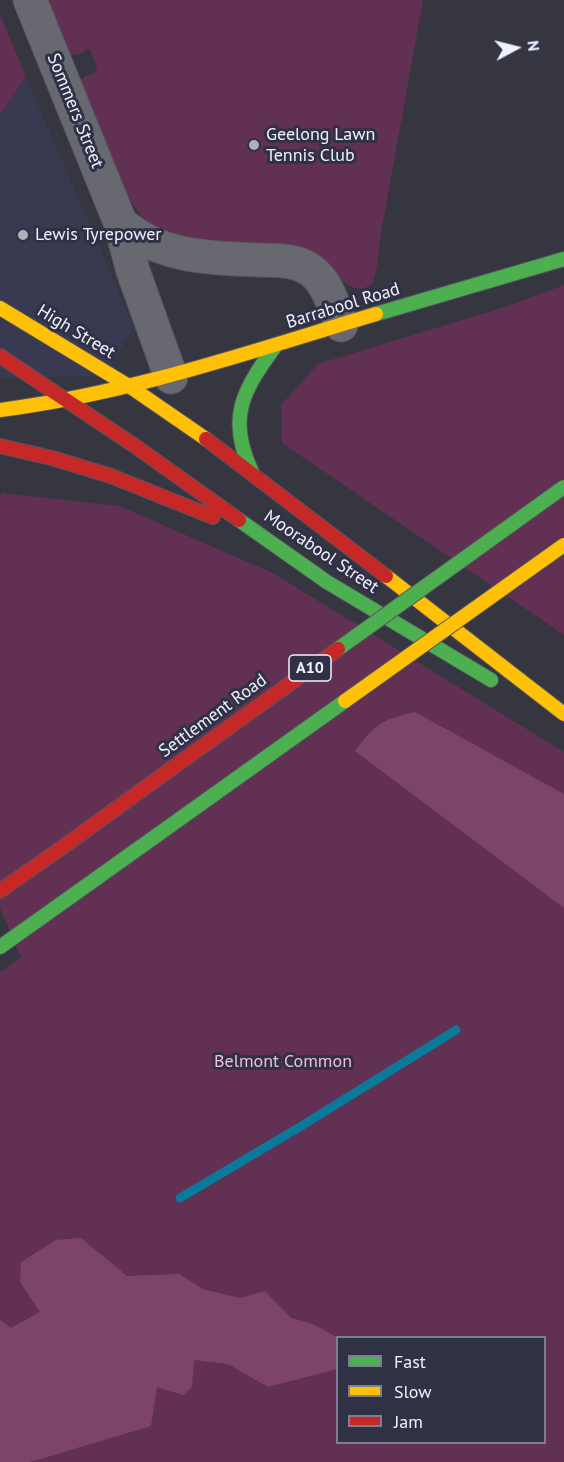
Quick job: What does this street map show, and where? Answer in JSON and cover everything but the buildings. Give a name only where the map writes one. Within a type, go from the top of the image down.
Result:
[{"type":"main road","name":"Barrabool Road","points":[[0,410],[69,401],[132,388],[564,259]]},
{"type":"main road","name":"High Street","points":[[0,308],[132,388]]},
{"type":"main road","points":[[252,472],[240,447],[239,410],[247,387],[256,371],[276,345]]},
{"type":"main road","points":[[0,356],[69,401]]},
{"type":"main road","name":"Moorabool Street","points":[[132,388],[252,472],[564,715]]},
{"type":"main road","name":"Moorabool Street","points":[[69,401],[278,545],[327,582],[498,685],[564,715]]},
{"type":"main road","points":[[0,446],[52,458],[111,476],[278,545]]},
{"type":"main road","name":"Settlement Road","points":[[0,891],[564,487]]},
{"type":"main road","name":"A10","points":[[0,947],[564,545]]},
{"type":"street","name":"Sommers Street","points":[[30,0],[120,222],[136,278],[171,377]]},
{"type":"street","points":[[120,222],[145,240],[186,255],[297,262],[313,271],[322,282],[341,325]]},
{"type":"shaded area","points":[[26,77],[129,316],[131,328],[128,337],[105,376],[0,378],[0,115]]},
{"type":"shaded area","points":[[415,712],[564,794],[564,908],[355,751],[368,734],[380,724]]},
{"type":"shaded area","points":[[81,1238],[127,1276],[179,1274],[203,1289],[240,1298],[265,1291],[291,1318],[315,1325],[336,1337],[336,1369],[268,1387],[228,1364],[194,1360],[192,1387],[183,1395],[157,1387],[151,1426],[30,1462],[0,1462],[0,1320],[11,1328],[40,1312],[20,1282],[21,1262],[56,1240]]},
{"type":"green space","name":"Geelong Lawn Tennis Club","points":[[48,0],[423,0],[372,285],[362,289],[352,287],[337,278],[319,256],[297,249],[195,245],[159,232],[143,218],[128,198],[81,81],[84,77],[95,73],[97,68],[90,50],[86,49],[82,53],[71,55]]},
{"type":"green space","points":[[0,14],[26,77],[0,115]]},
{"type":"green space","points":[[564,285],[564,635],[282,443],[281,405],[318,364],[508,306]]},
{"type":"green space","name":"Belmont Common","points":[[2,493],[119,506],[273,573],[564,752],[564,1462],[0,1462],[0,972],[21,957],[0,908],[0,496]]},
{"type":"waterway","points":[[180,1198],[456,1030]]},
{"type":"traffic: fast","points":[[376,314],[564,259]]},
{"type":"traffic: fast","points":[[252,472],[244,453],[239,420],[247,391],[276,345]]},
{"type":"traffic: fast","points":[[338,649],[564,487]]},
{"type":"traffic: fast","points":[[239,520],[327,582],[491,680]]},
{"type":"traffic: fast","points":[[83,888],[345,701]]},
{"type":"traffic: fast","points":[[0,947],[83,888]]},
{"type":"traffic: slow","points":[[0,308],[132,388],[206,439]]},
{"type":"traffic: slow","points":[[0,410],[49,403],[143,382],[236,357],[376,314]]},
{"type":"traffic: slow","points":[[345,701],[564,545]]},
{"type":"traffic: slow","points":[[386,576],[564,714]]},
{"type":"traffic: jam","points":[[0,356],[135,446],[239,520]]},
{"type":"traffic: jam","points":[[206,439],[386,576]]},
{"type":"traffic: jam","points":[[0,446],[52,458],[111,476],[213,517]]},
{"type":"traffic: jam","points":[[57,851],[338,649]]},
{"type":"traffic: jam","points":[[0,891],[57,851]]},
{"type":"place","name":"Geelong Lawn Tennis Club","points":[[254,145]]},
{"type":"place","name":"Lewis Tyrepower","points":[[23,235]]}]
